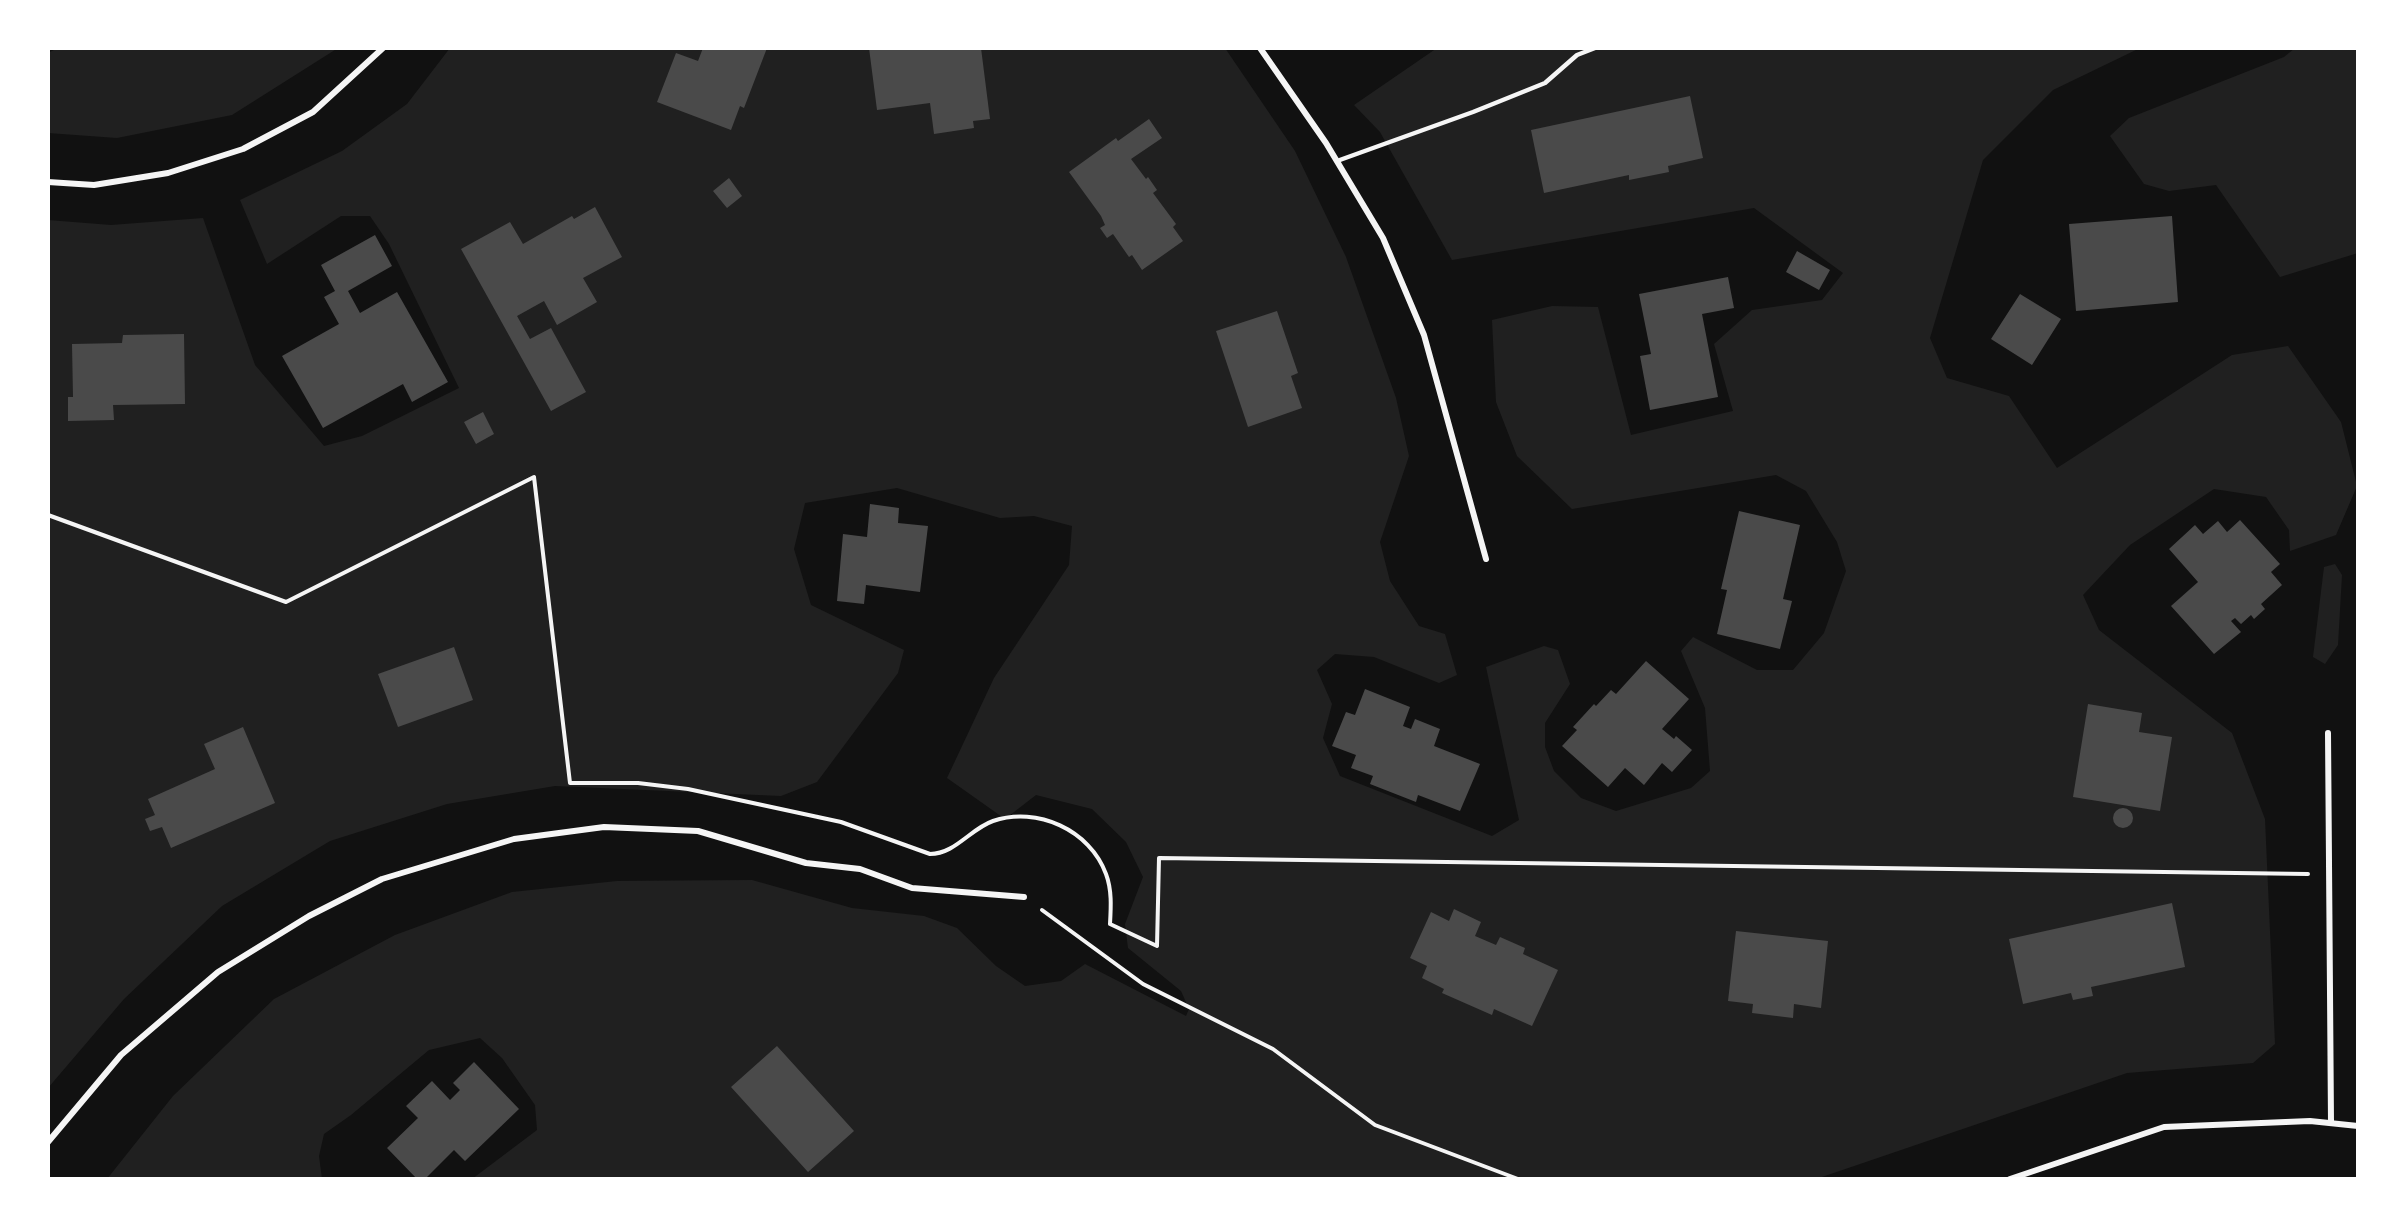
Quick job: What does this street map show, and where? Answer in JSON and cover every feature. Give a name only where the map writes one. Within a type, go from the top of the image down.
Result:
[{"type":"street","points":[[48,182],[94,185],[158,175],[243,149],[313,112],[383,48]]},
{"type":"street","points":[[1260,48],[1337,161],[1383,238],[1424,335],[1486,559]]},
{"type":"street","points":[[2328,733],[2331,1123]]},
{"type":"street","points":[[48,1143],[121,1055],[218,972],[309,916],[382,879],[514,839],[604,827],[698,831],[806,862],[860,869],[912,888],[1024,897]]},
{"type":"street","points":[[2010,1179],[2164,1127],[2310,1121],[2358,1126]]},
{"type":"lane","points":[[1337,161],[1473,112],[1545,83],[1577,55],[1595,48]]},
{"type":"path","points":[[48,515],[286,602],[534,477],[570,783],[638,783],[688,789],[841,822],[930,854],[950,850],[975,829],[995,820],[1026,816],[1054,822],[1094,850],[1106,874],[1111,898],[1110,924],[1157,946],[1159,858],[2313,874]]},
{"type":"path","points":[[1024,897],[1143,984],[1273,1049],[1375,1125],[1518,1179]]},
{"type":"shaded area","points":[[58,48],[338,48],[232,115],[117,138],[48,133],[48,53]]},
{"type":"shaded area","points":[[450,48],[1225,48],[1295,151],[1346,257],[1396,398],[1409,456],[1380,542],[1390,581],[1419,626],[1445,634],[1457,675],[1439,683],[1374,657],[1335,654],[1317,670],[1332,704],[1323,738],[1340,776],[1492,836],[1519,820],[1486,667],[1544,646],[1558,650],[1570,684],[1545,723],[1545,747],[1554,771],[1581,798],[1616,811],[1691,788],[1710,771],[1705,708],[1681,651],[1693,637],[1757,670],[1793,670],[1824,633],[1846,571],[1837,542],[1806,491],[1776,475],[1572,509],[1517,456],[1496,402],[1492,320],[1552,306],[1598,307],[1631,435],[1733,411],[1714,344],[1752,310],[1822,300],[1843,273],[1754,208],[1452,260],[1380,132],[1354,105],[1437,48],[2140,48],[2053,90],[1983,160],[1930,338],[1947,378],[2009,396],[2057,468],[2232,355],[2288,346],[2341,422],[2357,486],[2336,535],[2290,551],[2289,530],[2266,497],[2214,489],[2130,545],[2083,595],[2099,630],[2232,733],[2265,819],[2275,1044],[2253,1063],[2127,1073],[1816,1179],[472,1179],[537,1130],[535,1105],[502,1058],[480,1038],[429,1050],[351,1115],[324,1134],[319,1156],[322,1179],[107,1179],[173,1096],[274,999],[395,935],[512,892],[617,881],[752,880],[852,908],[924,916],[957,928],[996,966],[1025,986],[1061,981],[1085,964],[1186,1016],[1189,1009],[1181,991],[1128,948],[1125,924],[1143,877],[1126,842],[1092,809],[1036,795],[1005,819],[947,778],[994,678],[1069,565],[1072,526],[1034,516],[1000,518],[897,488],[805,503],[794,549],[811,605],[904,650],[898,673],[817,782],[781,796],[555,786],[447,804],[330,841],[222,906],[124,999],[48,1088],[48,220],[111,225],[203,218],[255,365],[324,446],[362,436],[459,388],[389,244],[370,216],[341,216],[267,264],[240,200],[342,151],[407,104]]},
{"type":"shaded area","points":[[2295,48],[2358,48],[2358,253],[2280,277],[2216,185],[2169,191],[2144,184],[2110,136],[2129,118],[2284,57]]},
{"type":"shaded area","points":[[2335,564],[2342,575],[2338,645],[2325,664],[2313,657],[2324,567]]},
{"type":"building","points":[[703,48],[767,48],[744,108],[740,106],[731,130],[657,102],[676,53],[698,61]]},
{"type":"building","points":[[869,48],[981,48],[990,119],[973,121],[974,128],[934,134],[930,103],[877,110]]},
{"type":"building","points":[[1690,96],[1703,158],[1668,166],[1669,172],[1629,180],[1629,175],[1544,193],[1531,130]]},
{"type":"building","points":[[1149,119],[1162,138],[1131,159],[1157,190],[1153,193],[1176,224],[1173,227],[1183,241],[1142,270],[1132,255],[1129,257],[1113,234],[1107,238],[1100,228],[1105,225],[1101,216],[1069,172],[1116,138],[1118,141]]},
{"type":"building","points":[[729,178],[742,196],[727,208],[713,191]]},
{"type":"building","points":[[595,207],[622,257],[583,278],[597,302],[557,325],[544,301],[517,316],[530,339],[551,328],[586,392],[551,411],[461,249],[510,222],[523,244],[572,216],[574,219]]},
{"type":"building","points":[[2172,216],[2178,302],[2076,311],[2069,224]]},
{"type":"building","points":[[375,235],[392,266],[348,291],[360,313],[397,292],[448,382],[412,402],[403,384],[323,428],[282,356],[339,324],[324,297],[335,291],[321,265]]},
{"type":"building","points":[[1797,251],[1830,270],[1819,290],[1786,272]]},
{"type":"building","points":[[1728,277],[1734,308],[1702,314],[1718,397],[1650,410],[1640,356],[1651,354],[1639,294]]},
{"type":"building","points":[[2020,294],[2061,319],[2032,365],[1991,339]]},
{"type":"building","points":[[1277,311],[1298,373],[1291,376],[1302,408],[1248,427],[1216,331]]},
{"type":"building","points":[[184,334],[185,404],[113,405],[114,420],[68,421],[68,397],[73,397],[72,344],[122,343],[123,335]]},
{"type":"building","points":[[483,412],[494,434],[476,444],[464,422]]},
{"type":"building","points":[[870,504],[899,508],[898,523],[928,526],[920,592],[866,585],[864,604],[837,601],[843,534],[867,537]]},
{"type":"building","points":[[1739,511],[1800,525],[1783,599],[1792,601],[1780,649],[1717,634],[1727,590],[1721,589]]},
{"type":"building","points":[[2240,520],[2280,564],[2271,572],[2282,585],[2261,604],[2265,609],[2254,619],[2251,615],[2241,624],[2235,618],[2231,621],[2241,632],[2214,654],[2171,606],[2198,582],[2169,549],[2195,525],[2203,534],[2218,521],[2227,532]]},
{"type":"building","points":[[454,647],[473,700],[398,727],[378,674]]},
{"type":"building","points":[[1646,661],[1689,699],[1662,729],[1674,739],[1676,736],[1692,750],[1672,772],[1662,763],[1644,785],[1625,768],[1608,787],[1562,746],[1577,730],[1573,727],[1594,704],[1596,706],[1611,690],[1616,694]]},
{"type":"building","points":[[1365,689],[1410,707],[1403,726],[1411,729],[1415,719],[1440,729],[1434,746],[1480,764],[1460,811],[1418,795],[1416,802],[1370,784],[1373,776],[1351,768],[1356,755],[1332,746],[1346,712],[1355,715]]},
{"type":"building","points":[[2088,704],[2142,713],[2139,732],[2172,737],[2160,811],[2073,797]]},
{"type":"building","points":[[243,727],[275,803],[171,848],[162,827],[150,831],[145,819],[155,815],[148,799],[215,769],[204,744]]},
{"type":"building","points":[[2119,808],[2127,808],[2133,814],[2133,822],[2127,828],[2119,828],[2113,822],[2113,814]]},
{"type":"building","points":[[2172,903],[2185,967],[2091,987],[2093,996],[2073,1000],[2071,993],[2023,1004],[2009,939]]},
{"type":"building","points":[[1454,909],[1481,922],[1475,936],[1496,945],[1500,937],[1525,948],[1523,954],[1558,970],[1532,1026],[1494,1009],[1492,1015],[1442,993],[1444,989],[1422,978],[1427,966],[1410,958],[1431,912],[1449,921]]},
{"type":"building","points":[[1736,931],[1828,941],[1821,1008],[1794,1004],[1793,1018],[1752,1013],[1753,1004],[1728,1001]]},
{"type":"building","points":[[777,1046],[854,1131],[808,1172],[731,1087]]},
{"type":"building","points":[[474,1062],[519,1109],[465,1161],[454,1150],[425,1179],[417,1179],[387,1148],[418,1118],[406,1106],[432,1081],[450,1100],[460,1090],[453,1083]]}]
